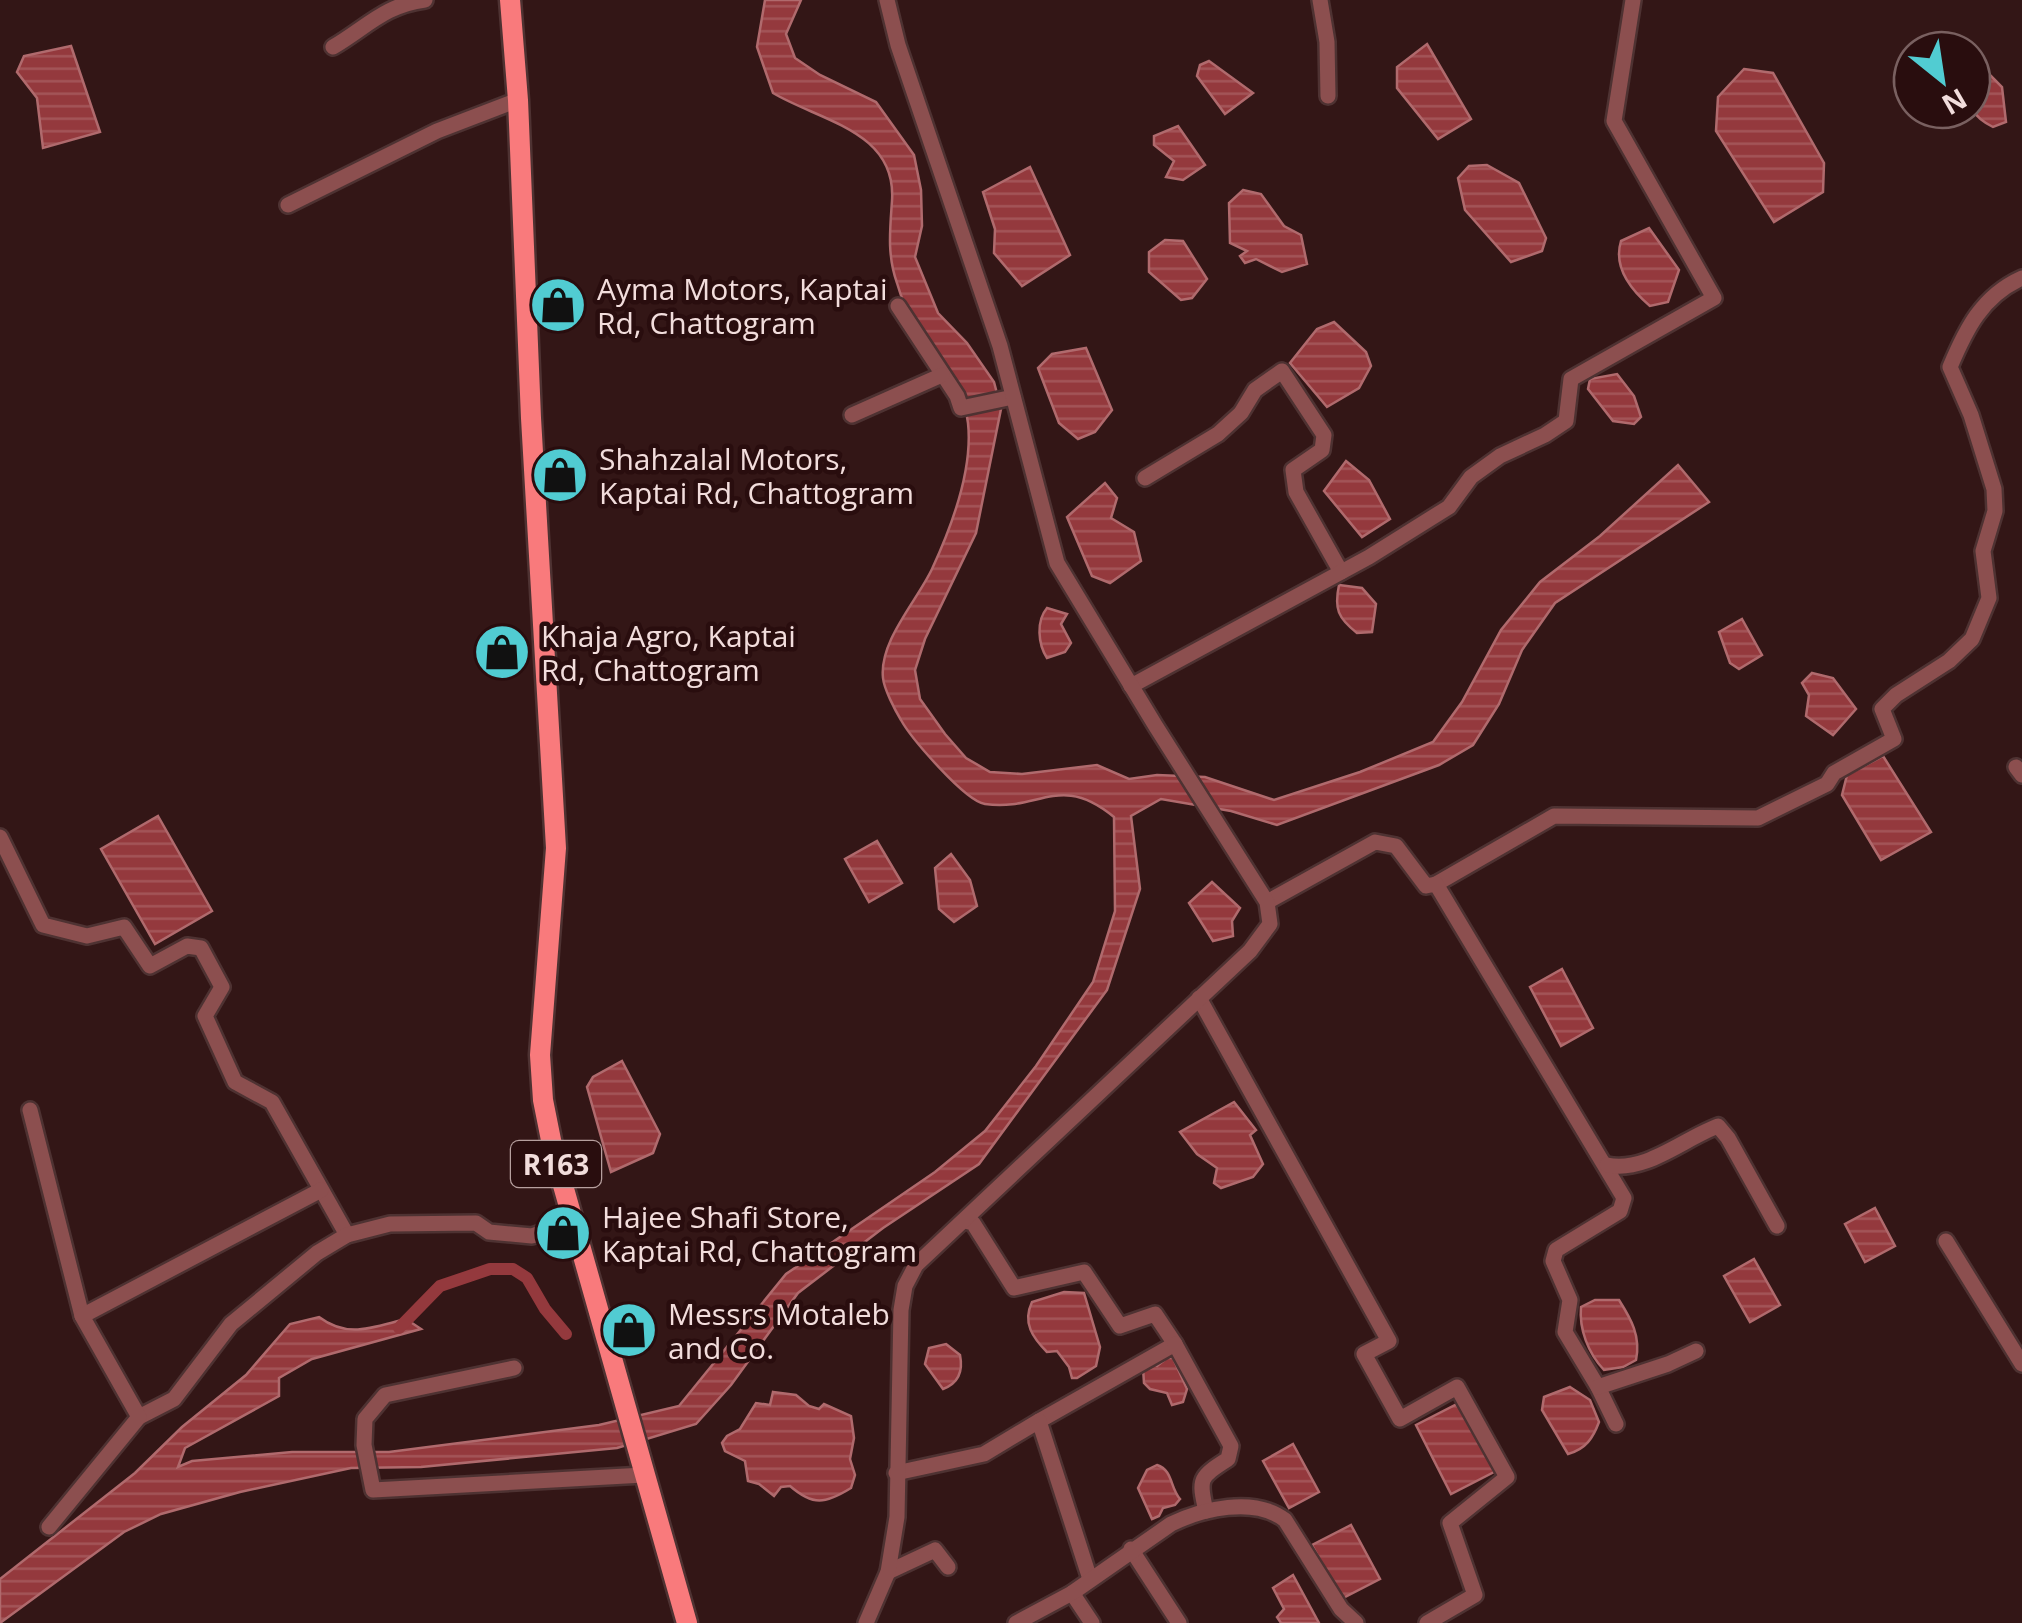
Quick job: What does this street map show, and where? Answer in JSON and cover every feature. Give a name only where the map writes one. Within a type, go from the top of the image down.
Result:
[{"type":"main road","name":"R163","points":[[510,0],[556,848],[540,1055],[552,1150],[687,1623]]},
{"type":"main road","name":"R163","points":[[670,1566],[672,1623]]},
{"type":"street","points":[[334,46],[363,30],[386,10],[425,0]]},
{"type":"street","points":[[866,1623],[888,1572],[897,1517],[900,1310],[904,1286],[916,1264],[1250,950],[1270,924],[1267,902],[1058,563],[1008,398],[1000,346],[898,45],[887,0]]},
{"type":"street","points":[[1320,0],[1327,42],[1328,96]]},
{"type":"street","points":[[1131,686],[1342,572],[1449,507],[1471,477],[1500,456],[1545,436],[1566,421],[1571,379],[1714,298],[1614,121],[1633,0]]},
{"type":"street","points":[[288,205],[438,131],[518,100]]},
{"type":"street","points":[[1267,902],[1374,842],[1396,846],[1426,886],[1436,884],[1554,816],[1758,818],[1827,784],[1834,772],[1894,739],[1882,709],[1896,694],[1972,640],[1989,598],[1983,551],[1996,511],[1994,489],[1950,367],[1969,323],[2001,288],[2022,278]]},
{"type":"street","points":[[898,306],[961,408],[1008,398]]},
{"type":"street","points":[[1145,478],[1218,434],[1241,413],[1256,390],[1282,371],[1324,435],[1322,450],[1293,470],[1296,492],[1342,572]]},
{"type":"street","points":[[852,415],[942,375]]},
{"type":"street","points":[[0,837],[43,925],[87,936],[124,928],[150,966],[187,946],[201,948],[222,987],[205,1016],[235,1082],[272,1102],[347,1235]]},
{"type":"street","points":[[1436,884],[1624,1198],[1620,1211],[1556,1250],[1553,1261],[1570,1300],[1565,1332],[1616,1424]]},
{"type":"street","points":[[1199,998],[1389,1340],[1364,1354],[1400,1419],[1457,1387],[1507,1477],[1450,1523],[1475,1595],[1426,1623]]},
{"type":"street","points":[[30,1110],[82,1316],[139,1417]]},
{"type":"street","points":[[1607,1165],[1619,1168],[1645,1162],[1718,1126],[1777,1226]]},
{"type":"street","points":[[82,1316],[322,1190]]},
{"type":"street","points":[[49,1526],[139,1417],[174,1399],[232,1324],[317,1253],[347,1235],[390,1224],[476,1223],[489,1232],[532,1236],[572,1221]]},
{"type":"street","points":[[965,1222],[974,1223],[1014,1288],[1084,1272],[1120,1326],[1155,1314],[1176,1344],[1231,1446],[1228,1459],[1206,1473],[1200,1486],[1206,1512]]},
{"type":"street","points":[[1946,1241],[2022,1364]]},
{"type":"street","points":[[896,1472],[984,1454],[1176,1344]]},
{"type":"street","points":[[1598,1387],[1696,1351]]},
{"type":"street","points":[[514,1368],[385,1395],[366,1418],[364,1444],[373,1490],[644,1476]]},
{"type":"street","points":[[1040,1421],[1090,1580]]},
{"type":"street","points":[[1016,1623],[1072,1592],[1171,1524],[1206,1512],[1238,1507],[1278,1514],[1295,1533],[1341,1609],[1356,1623]]},
{"type":"street","points":[[1132,1549],[1179,1623]]},
{"type":"street","points":[[888,1572],[935,1550],[948,1567]]},
{"type":"street","points":[[1072,1592],[1092,1623]]},
{"type":"shaded area","points":[[765,0],[801,0],[786,34],[795,58],[820,75],[876,102],[914,155],[921,190],[922,226],[915,257],[938,313],[967,343],[994,382],[1001,409],[976,533],[925,639],[915,670],[920,699],[945,734],[966,758],[990,772],[1022,774],[1097,765],[1129,779],[1157,775],[1205,777],[1274,800],[1360,772],[1433,742],[1462,702],[1501,630],[1540,582],[1600,536],[1678,465],[1709,502],[1555,603],[1522,650],[1499,704],[1473,745],[1439,765],[1277,825],[1231,811],[1161,799],[1131,816],[1140,889],[1107,990],[979,1164],[883,1228],[798,1293],[731,1385],[696,1424],[617,1448],[421,1467],[351,1468],[161,1514],[124,1532],[0,1623],[0,1579],[135,1473],[182,1427],[246,1375],[290,1324],[319,1317],[340,1328],[361,1329],[406,1319],[421,1329],[312,1359],[279,1378],[279,1396],[185,1448],[178,1467],[192,1461],[292,1452],[389,1452],[599,1425],[679,1406],[786,1274],[935,1172],[985,1131],[1036,1066],[1093,982],[1115,911],[1114,817],[1095,804],[1064,795],[1004,805],[976,800],[939,768],[916,740],[885,688],[883,664],[887,650],[932,569],[959,498],[967,459],[968,423],[960,397],[904,304],[890,252],[890,177],[882,159],[852,131],[773,93],[757,47]]},
{"type":"shaded area","points":[[1427,44],[1471,119],[1438,139],[1397,88],[1397,67]]},
{"type":"shaded area","points":[[71,46],[100,132],[43,148],[37,98],[17,72],[24,56]]},
{"type":"shaded area","points":[[1209,61],[1253,93],[1225,114],[1197,76],[1200,65]]},
{"type":"shaded area","points":[[1744,69],[1773,73],[1824,163],[1823,192],[1774,222],[1716,131],[1718,97]]},
{"type":"shaded area","points":[[1992,77],[2002,87],[2006,122],[1993,127]]},
{"type":"shaded area","points":[[1178,126],[1205,165],[1183,180],[1166,177],[1174,161],[1154,145],[1154,136]]},
{"type":"shaded area","points":[[1487,165],[1519,183],[1546,238],[1542,251],[1511,262],[1465,210],[1458,178],[1469,166]]},
{"type":"shaded area","points":[[1030,167],[1070,255],[1022,286],[994,253],[995,229],[983,192]]},
{"type":"shaded area","points":[[1243,190],[1261,194],[1284,226],[1301,235],[1307,264],[1282,272],[1256,259],[1245,263],[1240,256],[1247,251],[1230,243],[1229,203]]},
{"type":"shaded area","points":[[1649,228],[1679,270],[1668,302],[1650,306],[1625,277],[1619,260],[1621,241]]},
{"type":"shaded area","points":[[1165,240],[1183,241],[1207,279],[1192,298],[1181,300],[1149,272],[1149,252]]},
{"type":"shaded area","points":[[1334,322],[1366,352],[1371,366],[1359,388],[1327,407],[1290,363],[1317,329]]},
{"type":"shaded area","points":[[1086,348],[1112,410],[1095,432],[1078,439],[1059,423],[1038,368],[1052,354]]},
{"type":"shaded area","points":[[1617,374],[1634,396],[1641,417],[1634,424],[1613,421],[1588,389],[1590,379]]},
{"type":"shaded area","points":[[1346,461],[1369,480],[1390,519],[1362,537],[1324,491]]},
{"type":"shaded area","points":[[1105,483],[1117,498],[1111,518],[1134,532],[1141,561],[1110,583],[1092,576],[1067,517]]},
{"type":"shaded area","points":[[1339,585],[1362,588],[1376,604],[1372,632],[1357,633],[1345,623],[1337,607]]},
{"type":"shaded area","points":[[1047,608],[1067,614],[1061,624],[1071,643],[1065,652],[1047,658],[1040,633]]},
{"type":"shaded area","points":[[1742,619],[1762,655],[1739,669],[1730,663],[1719,632]]},
{"type":"shaded area","points":[[1812,673],[1833,678],[1856,709],[1833,735],[1806,716],[1809,695],[1802,683]]},
{"type":"shaded area","points":[[1883,756],[1931,832],[1881,860],[1842,795],[1847,775]]},
{"type":"shaded area","points":[[158,816],[212,911],[155,944],[101,849]]},
{"type":"shaded area","points":[[877,841],[902,883],[869,902],[845,859]]},
{"type":"shaded area","points":[[951,854],[970,880],[977,906],[954,922],[939,909],[935,868]]},
{"type":"shaded area","points":[[1212,882],[1240,908],[1232,921],[1233,936],[1213,941],[1189,903]]},
{"type":"shaded area","points":[[1562,969],[1593,1028],[1561,1046],[1530,987]]},
{"type":"shaded area","points":[[622,1061],[660,1134],[653,1153],[611,1172],[587,1087],[593,1077]]},
{"type":"shaded area","points":[[1234,1102],[1256,1130],[1250,1135],[1263,1164],[1253,1177],[1221,1188],[1214,1183],[1217,1168],[1197,1154],[1180,1132]]},
{"type":"shaded area","points":[[1875,1208],[1895,1246],[1865,1262],[1845,1224]]},
{"type":"shaded area","points":[[1754,1259],[1780,1305],[1750,1322],[1724,1276]]},
{"type":"shaded area","points":[[1064,1292],[1084,1293],[1100,1347],[1096,1366],[1077,1378],[1072,1378],[1057,1351],[1047,1352],[1033,1336],[1028,1317],[1032,1302]]},
{"type":"shaded area","points":[[1595,1300],[1619,1300],[1636,1335],[1636,1360],[1604,1370],[1593,1356],[1583,1332],[1581,1307]]},
{"type":"shaded area","points":[[946,1344],[960,1355],[961,1366],[956,1380],[943,1389],[925,1364],[929,1348]]},
{"type":"shaded area","points":[[1173,1358],[1187,1389],[1183,1402],[1172,1405],[1167,1393],[1150,1389],[1144,1383],[1143,1368],[1151,1363],[1157,1366]]},
{"type":"shaded area","points":[[1570,1387],[1590,1400],[1599,1422],[1588,1442],[1568,1454],[1542,1410],[1544,1397]]},
{"type":"shaded area","points":[[773,1392],[796,1395],[809,1406],[819,1409],[824,1404],[851,1416],[854,1438],[850,1459],[855,1475],[851,1488],[834,1497],[813,1500],[790,1486],[781,1487],[774,1496],[748,1481],[745,1461],[725,1451],[722,1443],[740,1429],[756,1403],[770,1405]]},
{"type":"shaded area","points":[[1461,1402],[1496,1471],[1451,1494],[1416,1425]]},
{"type":"shaded area","points":[[1293,1444],[1319,1492],[1289,1508],[1263,1461]]},
{"type":"shaded area","points":[[1157,1465],[1166,1471],[1180,1499],[1152,1519],[1138,1488],[1147,1470]]},
{"type":"shaded area","points":[[1351,1525],[1380,1579],[1341,1599],[1312,1545]]},
{"type":"shaded area","points":[[1293,1575],[1319,1623],[1281,1623],[1277,1617],[1284,1609],[1273,1588]]},
{"type":"waterway","points":[[399,1328],[440,1286],[490,1269],[513,1269],[527,1278],[566,1334]]},
{"type":"place","name":"Ayma Motors, Kaptai Rd, Chattogram","points":[[558,305]]},
{"type":"place","name":"Shahzalal Motors, Kaptai Rd, Chattogram","points":[[560,475]]},
{"type":"place","name":"Khaja Agro, Kaptai Rd, Chattogram","points":[[502,652]]},
{"type":"place","name":"Hajee Shafi Store, Kaptai Rd, Chattogram","points":[[563,1233]]},
{"type":"place","name":"Messrs Motaleb and Co.","points":[[629,1330]]}]
